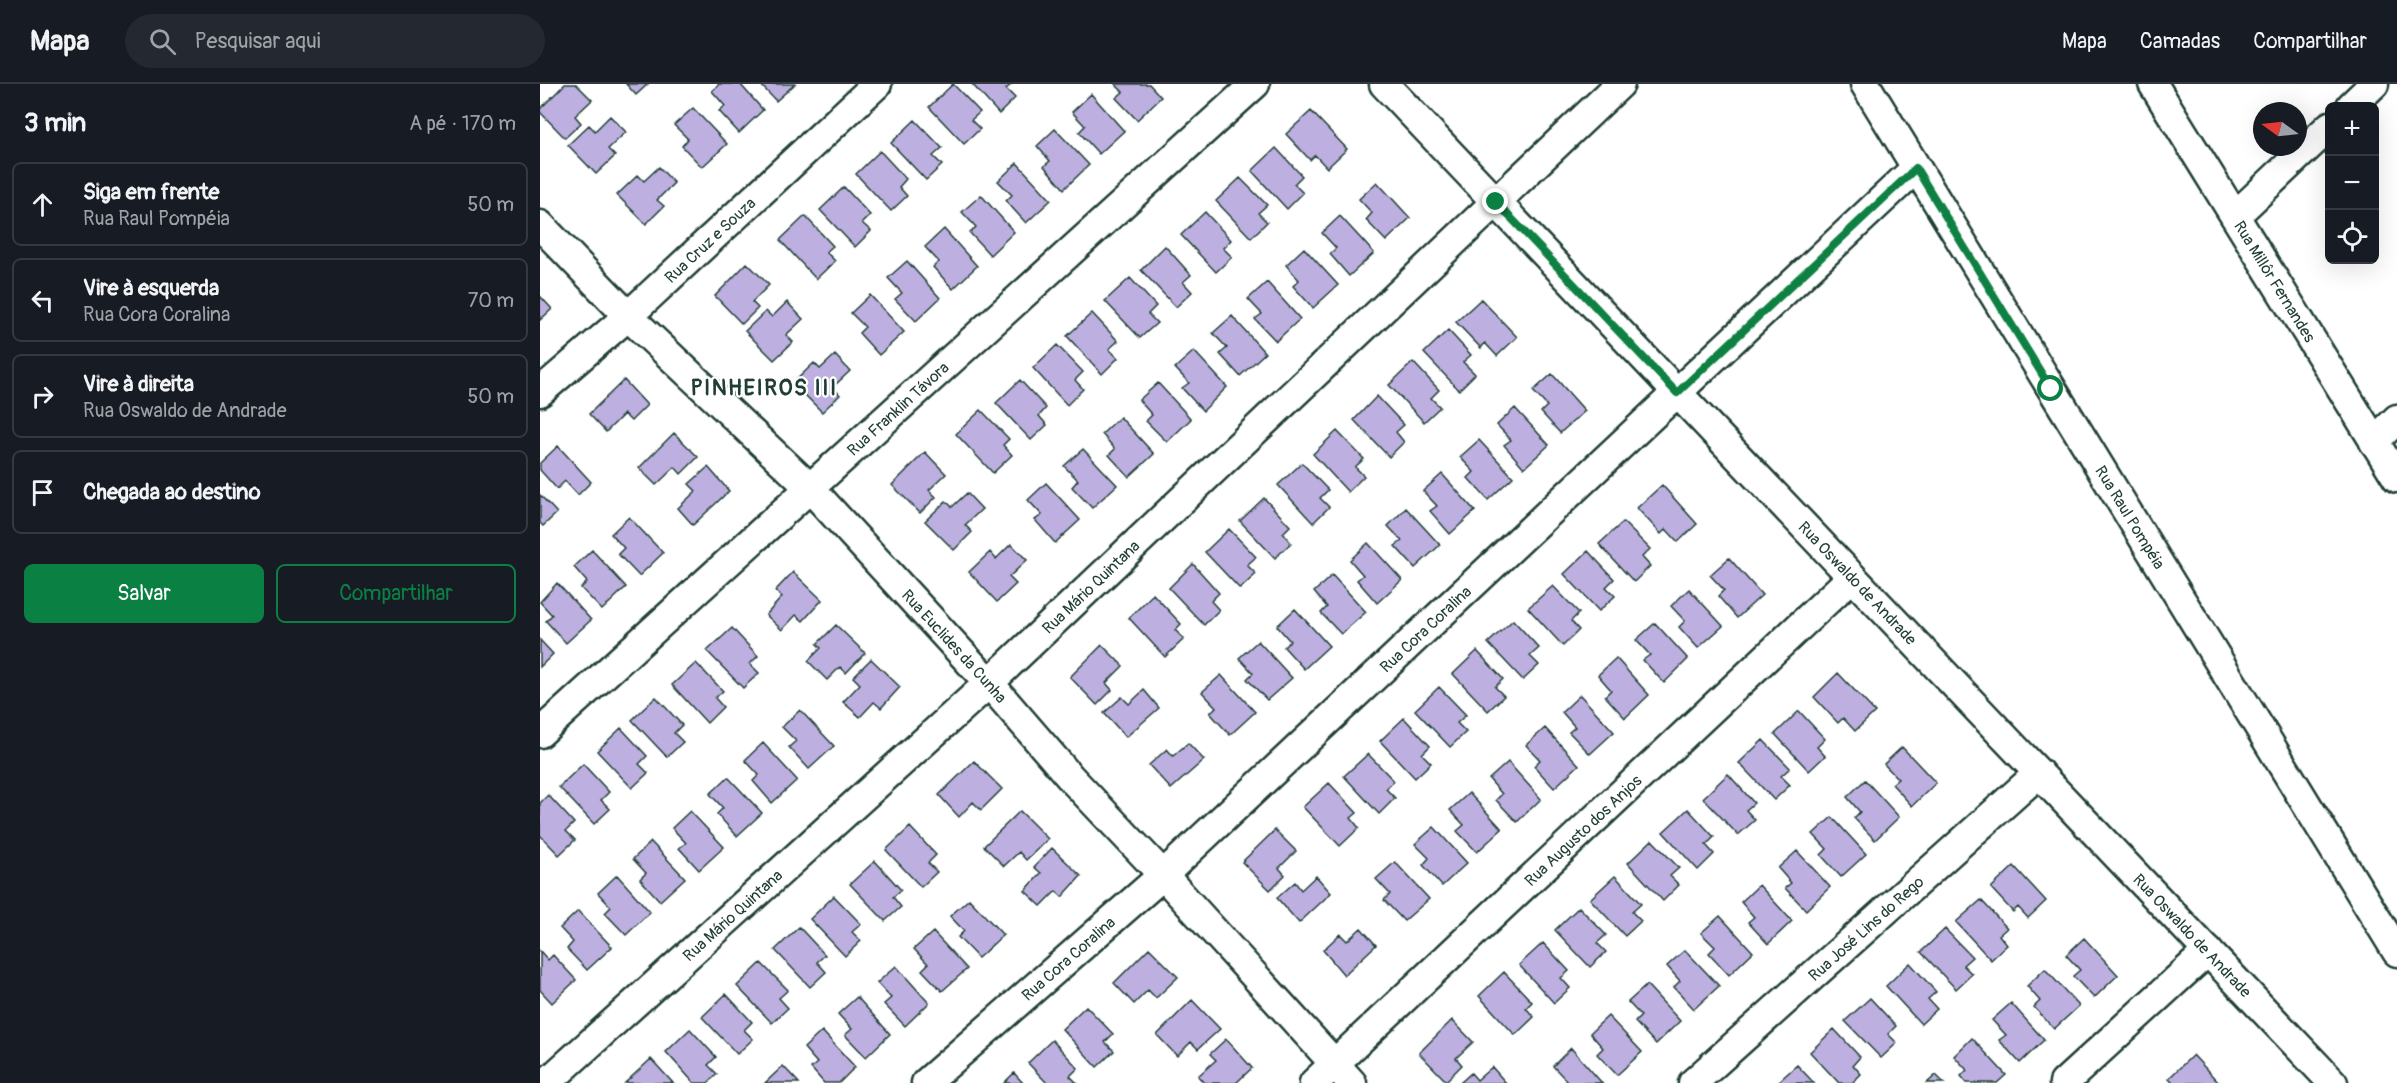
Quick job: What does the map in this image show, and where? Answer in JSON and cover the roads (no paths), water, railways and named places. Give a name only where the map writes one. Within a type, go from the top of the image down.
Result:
[{"type":"street","name":"Rua Cruz e Souza","points":[[540,392],[628,316],[877,84]]},
{"type":"street","name":"Rua Franklin Távora","points":[[540,733],[1255,84]]},
{"type":"street","name":"Rua Oswaldo de Andrade","points":[[1384,84],[2333,1083]]},
{"type":"street","name":"Rua Mário Quintana","points":[[549,1075],[989,683],[1620,84]]},
{"type":"street","name":"Rua Raul Pompéia","points":[[1865,84],[2397,952]]},
{"type":"street","name":"Rua Millôr Fernandes","points":[[2153,84],[2397,478]]},
{"type":"street","points":[[2355,102],[2374,84]]},
{"type":"street","points":[[2235,216],[2325,131]]},
{"type":"street","name":"Rua Cora Coralina","points":[[926,1083],[1163,875],[1916,168]]},
{"type":"street","name":"Rua Euclides da Cunha","points":[[540,225],[628,316],[810,488],[989,683],[1070,777],[1163,875],[1344,1074]]},
{"type":"street","points":[[2374,442],[2397,419]]},
{"type":"street","name":"Rua Augusto dos Anjos","points":[[1314,1083],[1344,1074],[1852,577]]},
{"type":"street","name":"Rua José Lins do Rego","points":[[1693,1083],[2039,773]]},
{"type":"street","points":[[2064,1083],[2208,951]]},
{"type":"district","name":"PINHEIROS III","points":[[764,387]]}]
